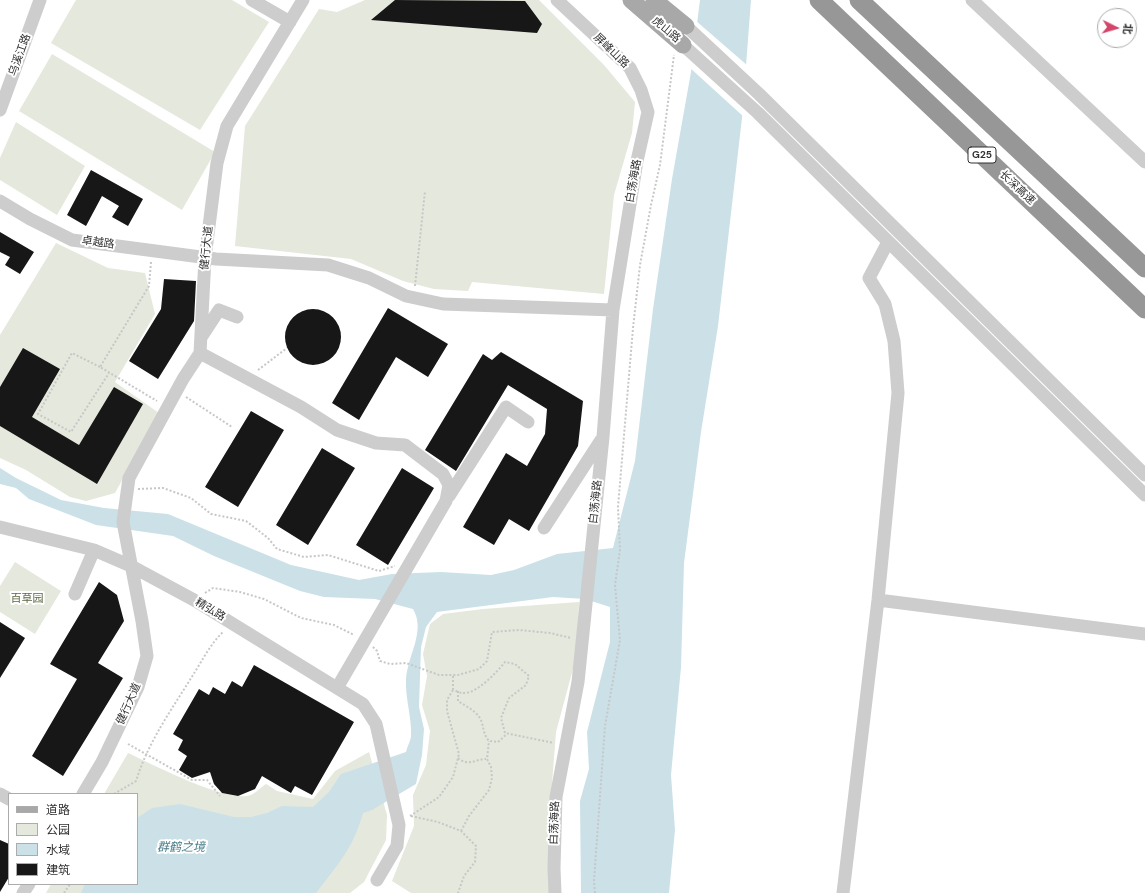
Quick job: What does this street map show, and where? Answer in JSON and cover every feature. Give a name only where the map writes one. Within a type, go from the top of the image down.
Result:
[{"type":"highway","name":"长深高速","points":[[819,0],[1145,308]]},
{"type":"highway","name":"G25","points":[[859,0],[1145,268]]},
{"type":"main road","name":"虎山路","points":[[630,0],[679,49]]},
{"type":"main road","name":"虎山路","points":[[654,0],[686,26]]},
{"type":"street","name":"乌溪江路","points":[[0,110],[40,0]]},
{"type":"street","points":[[252,0],[290,22]]},
{"type":"street","name":"健行大道","points":[[84,793],[102,762],[138,687],[147,656],[142,621],[122,522],[129,478],[176,391],[200,353],[205,258],[217,163],[227,126],[302,0]]},
{"type":"street","name":"屏峰山路","points":[[558,0],[630,68],[641,90],[648,112]]},
{"type":"street","points":[[972,0],[1145,162]]},
{"type":"street","points":[[686,26],[759,94],[1145,475]]},
{"type":"street","points":[[679,49],[758,113],[1145,495]]},
{"type":"street","name":"白荡海路","points":[[555,893],[554,868],[556,796],[578,682],[603,437],[612,310],[637,161],[648,112]]},
{"type":"street","name":"卓越路","points":[[0,201],[30,219],[72,240],[205,258],[328,266],[369,278],[406,296],[442,304],[612,310]]},
{"type":"street","points":[[843,893],[878,600],[898,394],[894,341],[889,319],[885,304],[869,278],[888,242]]},
{"type":"street","points":[[202,336],[219,310],[237,316]]},
{"type":"street","points":[[200,353],[301,407],[338,430],[376,443],[405,445],[443,474],[449,485],[446,501]]},
{"type":"street","points":[[337,688],[446,501],[506,407],[528,422]]},
{"type":"street","points":[[544,528],[603,437]]},
{"type":"street","name":"精弘路","points":[[0,527],[94,550],[131,566],[194,600],[364,704],[376,724],[396,814],[397,846],[377,880]]},
{"type":"street","points":[[75,594],[94,550]]},
{"type":"street","points":[[878,600],[1145,634]]},
{"type":"path","points":[[596,893],[594,881],[605,726],[620,640],[615,584],[620,550],[618,507],[627,395],[640,265],[650,206],[660,166],[679,49]]},
{"type":"path","points":[[414,297],[425,191]]},
{"type":"path","points":[[100,367],[149,286],[152,251]]},
{"type":"path","points":[[247,378],[287,348]]},
{"type":"path","points":[[109,372],[71,432],[38,414],[72,353],[109,372],[168,407]]},
{"type":"path","points":[[176,391],[232,427]]},
{"type":"path","points":[[126,495],[163,488],[191,498],[211,514],[246,521],[268,538],[277,549],[304,556],[328,555],[379,570],[410,562]]},
{"type":"path","points":[[194,600],[214,588],[240,592],[270,602],[301,618],[334,625],[365,640],[377,651],[380,661],[390,664],[406,663],[439,675],[453,675],[479,669],[487,661],[492,632],[520,630],[550,633],[570,638],[582,639]]},
{"type":"path","points":[[116,793],[136,781],[146,754],[219,635],[232,624]]},
{"type":"path","points":[[453,690],[463,694],[475,690],[496,674],[505,662],[515,664],[529,676],[526,685],[510,698],[501,718],[505,733],[565,745]]},
{"type":"path","points":[[410,816],[440,797],[453,777],[458,758],[458,747],[447,711],[447,700],[453,690],[453,675]]},
{"type":"path","points":[[458,691],[458,701],[475,712],[482,722],[484,735],[489,741],[498,742],[508,733]]},
{"type":"path","points":[[461,831],[469,816],[489,790],[492,778],[491,767],[487,759],[489,741]]},
{"type":"path","points":[[128,744],[192,780],[207,780],[220,796]]},
{"type":"path","points":[[458,758],[464,762],[473,763],[481,759],[487,759]]},
{"type":"path","points":[[396,814],[438,822],[461,831],[476,846],[475,862],[464,876],[458,893]]},
{"type":"green space","points":[[76,0],[232,0],[269,22],[200,130],[51,43]]},
{"type":"green space","points":[[365,0],[539,0],[604,65],[635,102],[632,133],[614,195],[604,294],[472,282],[468,291],[434,289],[403,281],[351,259],[235,246],[245,126],[319,9],[337,12]]},
{"type":"green space","points":[[52,54],[215,152],[182,210],[19,111]]},
{"type":"green space","points":[[16,122],[85,166],[57,215],[0,180],[0,158]]},
{"type":"green space","points":[[56,243],[108,268],[145,273],[155,314],[115,382],[159,413],[115,493],[86,501],[70,497],[26,470],[0,458],[0,335]]},
{"type":"green space","name":"百草园","points":[[15,562],[61,591],[35,634],[0,612],[0,586]]},
{"type":"green space","points":[[579,602],[577,654],[556,732],[549,822],[552,893],[411,893],[392,881],[414,826],[413,795],[426,765],[430,731],[422,705],[427,676],[423,654],[430,624],[443,614],[483,609]]},
{"type":"green space","name":"群鹤之境","points":[[369,752],[387,815],[386,840],[364,882],[350,893],[46,893],[50,885],[138,885],[138,793],[105,793],[128,753],[208,789],[225,794],[240,796],[251,795],[266,784],[277,791],[313,799],[335,771]]},
{"type":"water","points":[[700,0],[751,0],[742,118],[718,326],[701,432],[684,563],[681,667],[671,775],[675,830],[669,893],[581,893],[580,801],[589,769],[587,732],[610,642],[610,607],[585,599],[553,597],[437,612],[426,627],[421,647],[419,707],[424,729],[422,755],[416,784],[372,810],[363,813],[355,837],[350,846],[316,893],[81,893],[85,885],[138,885],[138,817],[152,808],[180,804],[234,817],[251,817],[267,813],[282,806],[313,807],[329,792],[341,774],[406,752],[411,737],[411,730],[406,693],[406,679],[417,634],[417,617],[413,609],[375,599],[324,597],[300,591],[214,556],[173,536],[96,525],[29,499],[16,488],[0,484],[0,468],[16,478],[61,500],[104,508],[168,514],[291,565],[359,580],[392,574],[441,572],[491,575],[514,570],[557,554],[613,548],[635,461],[653,309],[672,179],[691,72]]},
{"type":"pier","points":[[695,20],[748,66],[744,117],[689,67]]},
{"type":"building","points":[[395,0],[525,1],[542,24],[537,33],[371,20]]},
{"type":"building","points":[[91,170],[143,199],[128,226],[112,217],[119,206],[102,196],[86,226],[67,215]]},
{"type":"building","points":[[0,232],[34,252],[20,274],[5,265],[10,257],[0,252]]},
{"type":"building","points":[[164,279],[196,281],[194,321],[158,379],[129,361],[161,309]]},
{"type":"building","points":[[388,308],[448,344],[428,377],[396,357],[359,420],[332,403]]},
{"type":"building","points":[[308,309],[318,309],[333,317],[339,326],[341,337],[339,348],[333,357],[318,365],[308,365],[297,360],[290,353],[285,342],[285,332],[290,321],[297,314]]},
{"type":"building","points":[[23,348],[60,369],[32,417],[79,445],[114,387],[143,404],[97,484],[0,426],[0,387]]},
{"type":"building","points":[[501,352],[583,401],[578,446],[529,531],[509,519],[494,545],[463,527],[506,453],[527,466],[545,434],[547,409],[508,385],[456,471],[425,450],[483,354],[492,360]]},
{"type":"building","points":[[251,411],[284,430],[238,507],[205,487]]},
{"type":"building","points":[[322,448],[355,468],[308,545],[276,525]]},
{"type":"building","points":[[402,468],[434,488],[388,565],[356,545]]},
{"type":"building","points":[[99,582],[117,595],[124,621],[98,663],[123,678],[63,776],[32,756],[77,679],[50,664]]},
{"type":"building","points":[[0,622],[25,638],[0,678]]},
{"type":"building","points":[[254,665],[354,722],[312,795],[295,786],[291,793],[262,776],[255,789],[238,796],[222,793],[214,784],[210,772],[192,778],[179,770],[187,756],[178,750],[183,740],[173,734],[199,689],[209,695],[213,687],[225,694],[232,681],[242,687]]},
{"type":"building","points":[[0,840],[8,844],[8,879],[0,892]]}]
